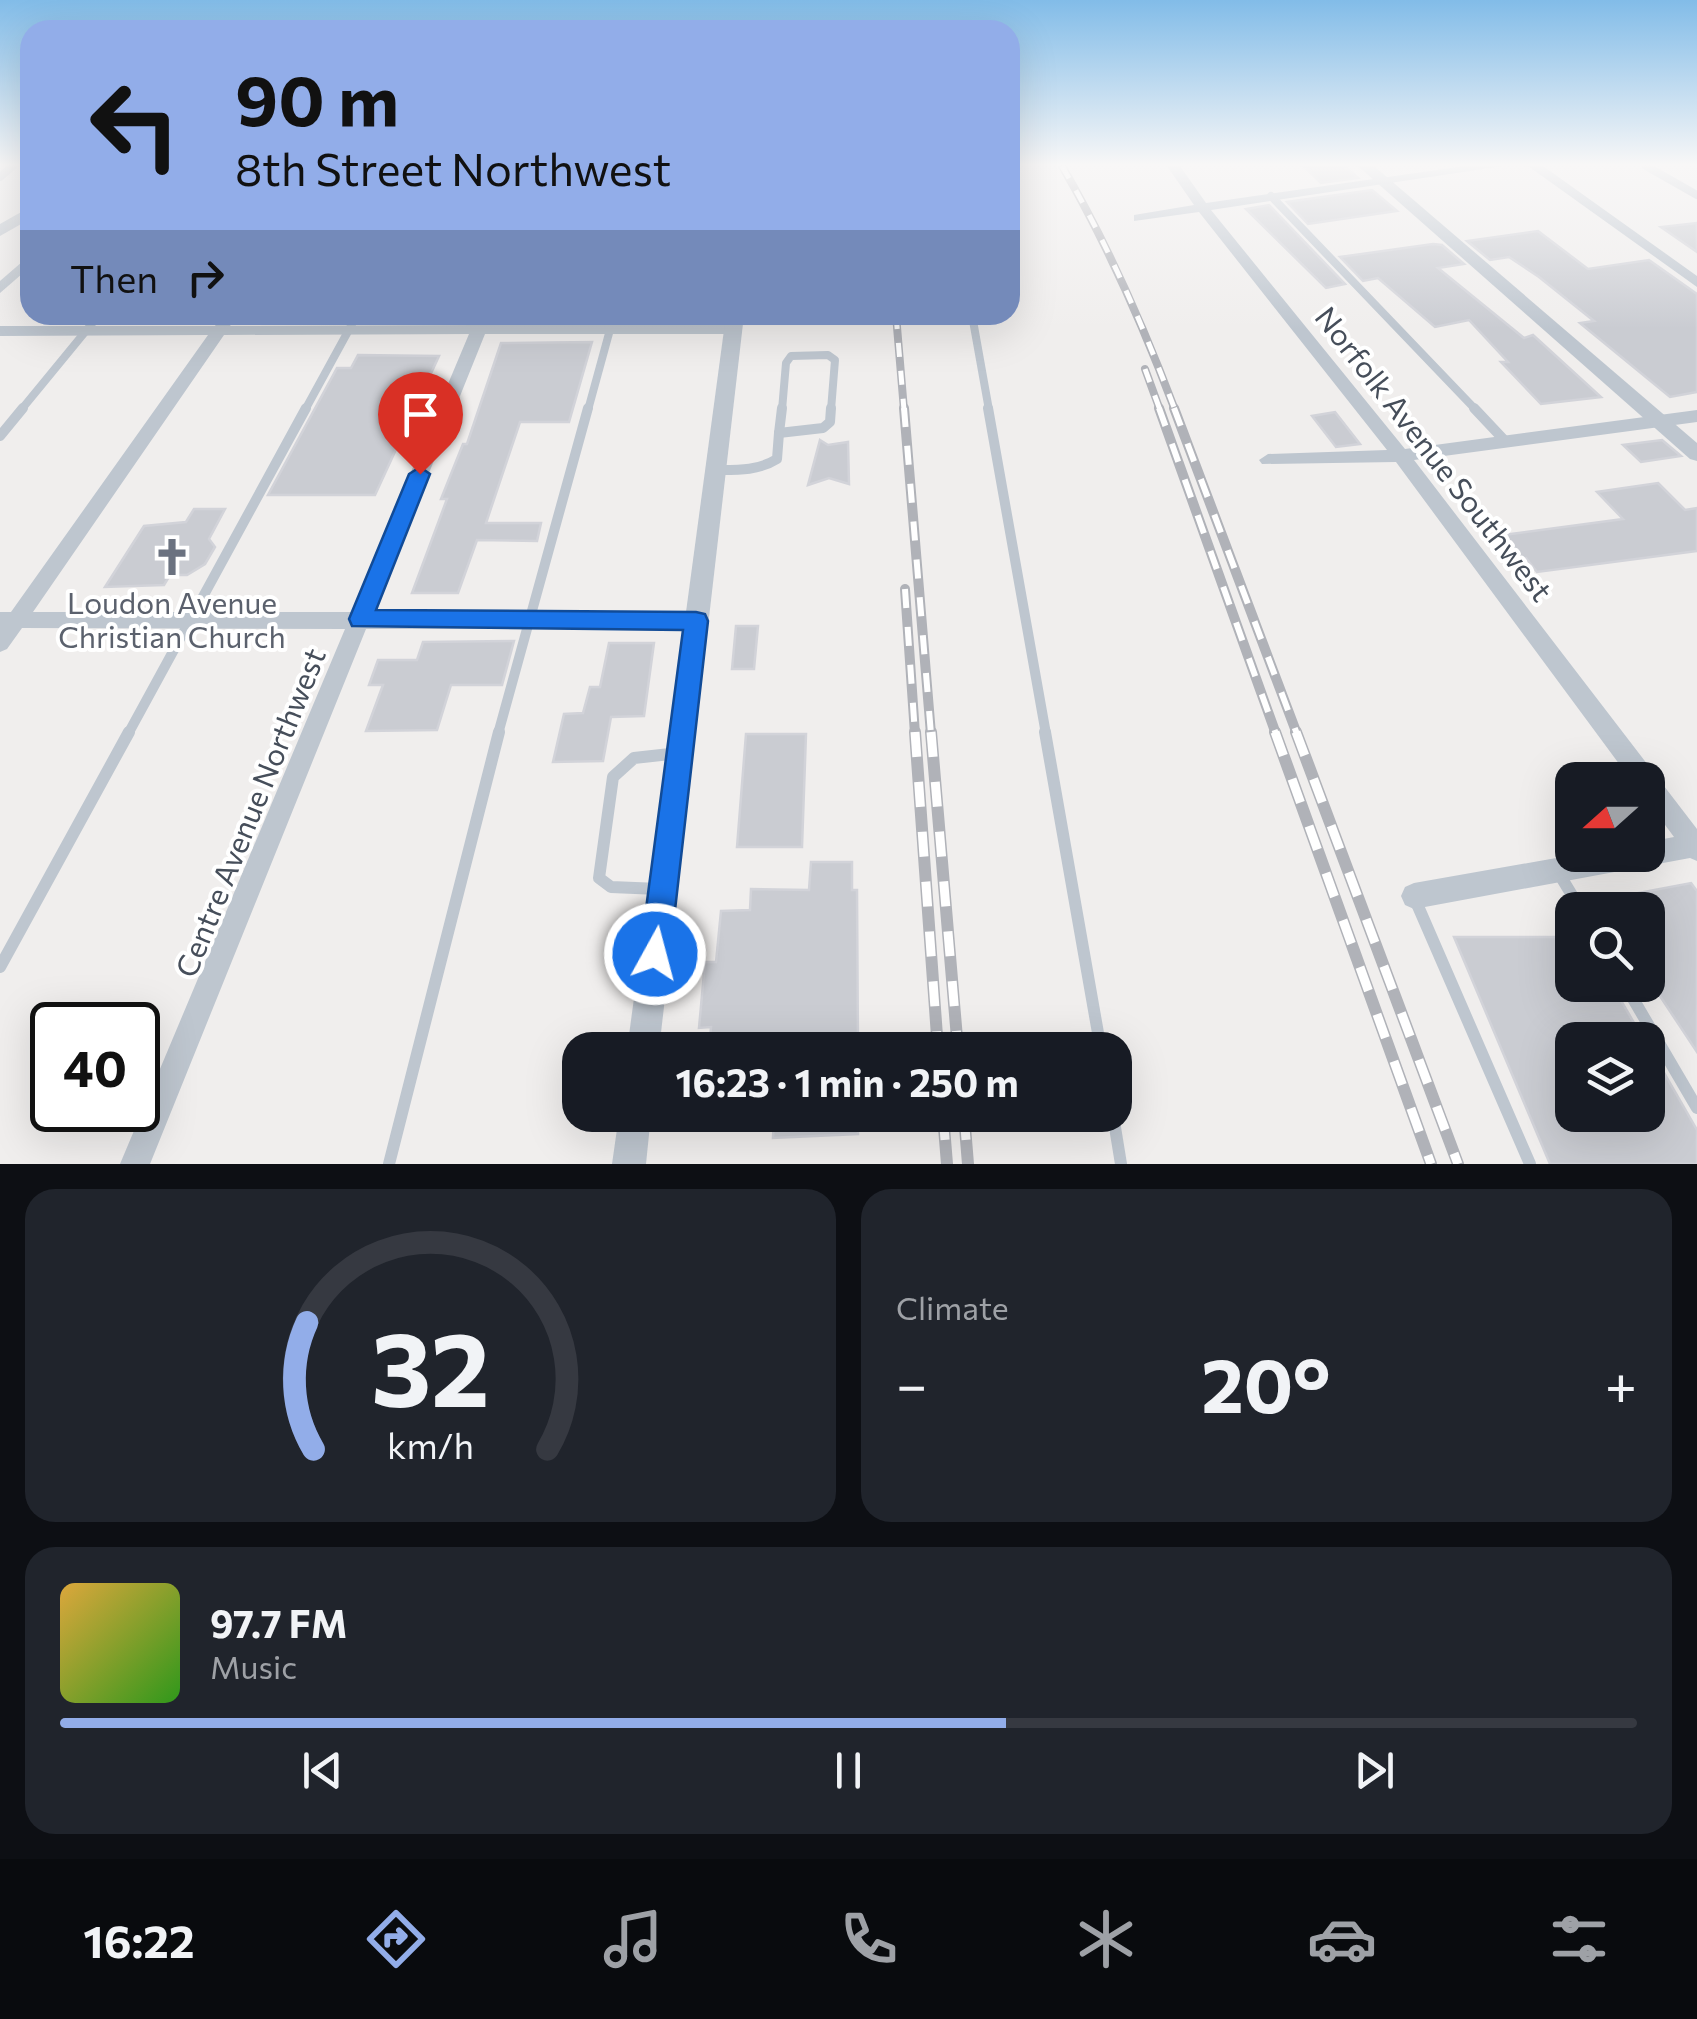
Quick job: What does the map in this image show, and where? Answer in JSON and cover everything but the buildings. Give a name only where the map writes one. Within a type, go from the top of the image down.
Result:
[{"type":"street","name":"Norfolk Avenue Southwest","points":[[1211,220],[1401,456],[1631,762]]},
{"type":"street","points":[[1427,220],[1697,454]]},
{"type":"street","points":[[1610,220],[1697,283]]},
{"type":"street","points":[[0,290],[20,270]]},
{"type":"street","points":[[0,330],[185,325]]},
{"type":"street","points":[[0,643],[8,620],[224,325]]},
{"type":"street","name":"Centre Avenue Northwest","points":[[135,1164],[481,325]]},
{"type":"street","points":[[645,1032],[734,325]]},
{"type":"street","points":[[1268,460],[1401,456],[1697,416]]},
{"type":"street","points":[[8,620],[696,621]]},
{"type":"street","name":"Norfolk Avenue Southwest","points":[[1665,806],[1696,846]]},
{"type":"street","points":[[1665,851],[1696,846]]},
{"type":"street","points":[[1414,896],[1555,870]]},
{"type":"street","points":[[629,1164],[633,1132]]},
{"type":"lane","points":[[1293,220],[1506,442]]},
{"type":"lane","points":[[0,436],[90,325]]},
{"type":"lane","points":[[0,966],[352,325]]},
{"type":"lane","points":[[389,1164],[611,325]]},
{"type":"lane","points":[[974,325],[1099,1032]]},
{"type":"lane","points":[[715,470],[769,466],[778,460],[780,433],[786,363],[791,356],[828,354],[835,360],[830,422],[823,428],[780,433]]},
{"type":"lane","points":[[663,890],[610,887],[599,878],[614,778],[634,758],[680,753]]},
{"type":"lane","points":[[1414,896],[1530,1164]]},
{"type":"lane","points":[[1635,1002],[1697,1108]]},
{"type":"lane","points":[[1116,1132],[1121,1164]]},
{"type":"railway","points":[[1092,220],[1124,286],[1175,410]]},
{"type":"railway","points":[[897,325],[904,410]]},
{"type":"railway","points":[[1145,369],[1160,410]]},
{"type":"railway","points":[[904,408],[931,734]]},
{"type":"railway","points":[[1159,408],[1276,734]]},
{"type":"railway","points":[[1174,408],[1297,734]]},
{"type":"railway","points":[[905,589],[915,734]]},
{"type":"railway","points":[[915,732],[937,1032]]},
{"type":"railway","points":[[931,732],[956,1032]]},
{"type":"railway","points":[[1275,732],[1431,1164]]},
{"type":"railway","points":[[1296,732],[1458,1164]]},
{"type":"railway","points":[[944,1132],[947,1164]]},
{"type":"railway","points":[[965,1132],[968,1164]]},
{"type":"place","name":"Loudon Avenue Christian Church","points":[[172,557]]},
{"type":"route","points":[[420,474],[361,619],[696,621],[655,954]]}]
